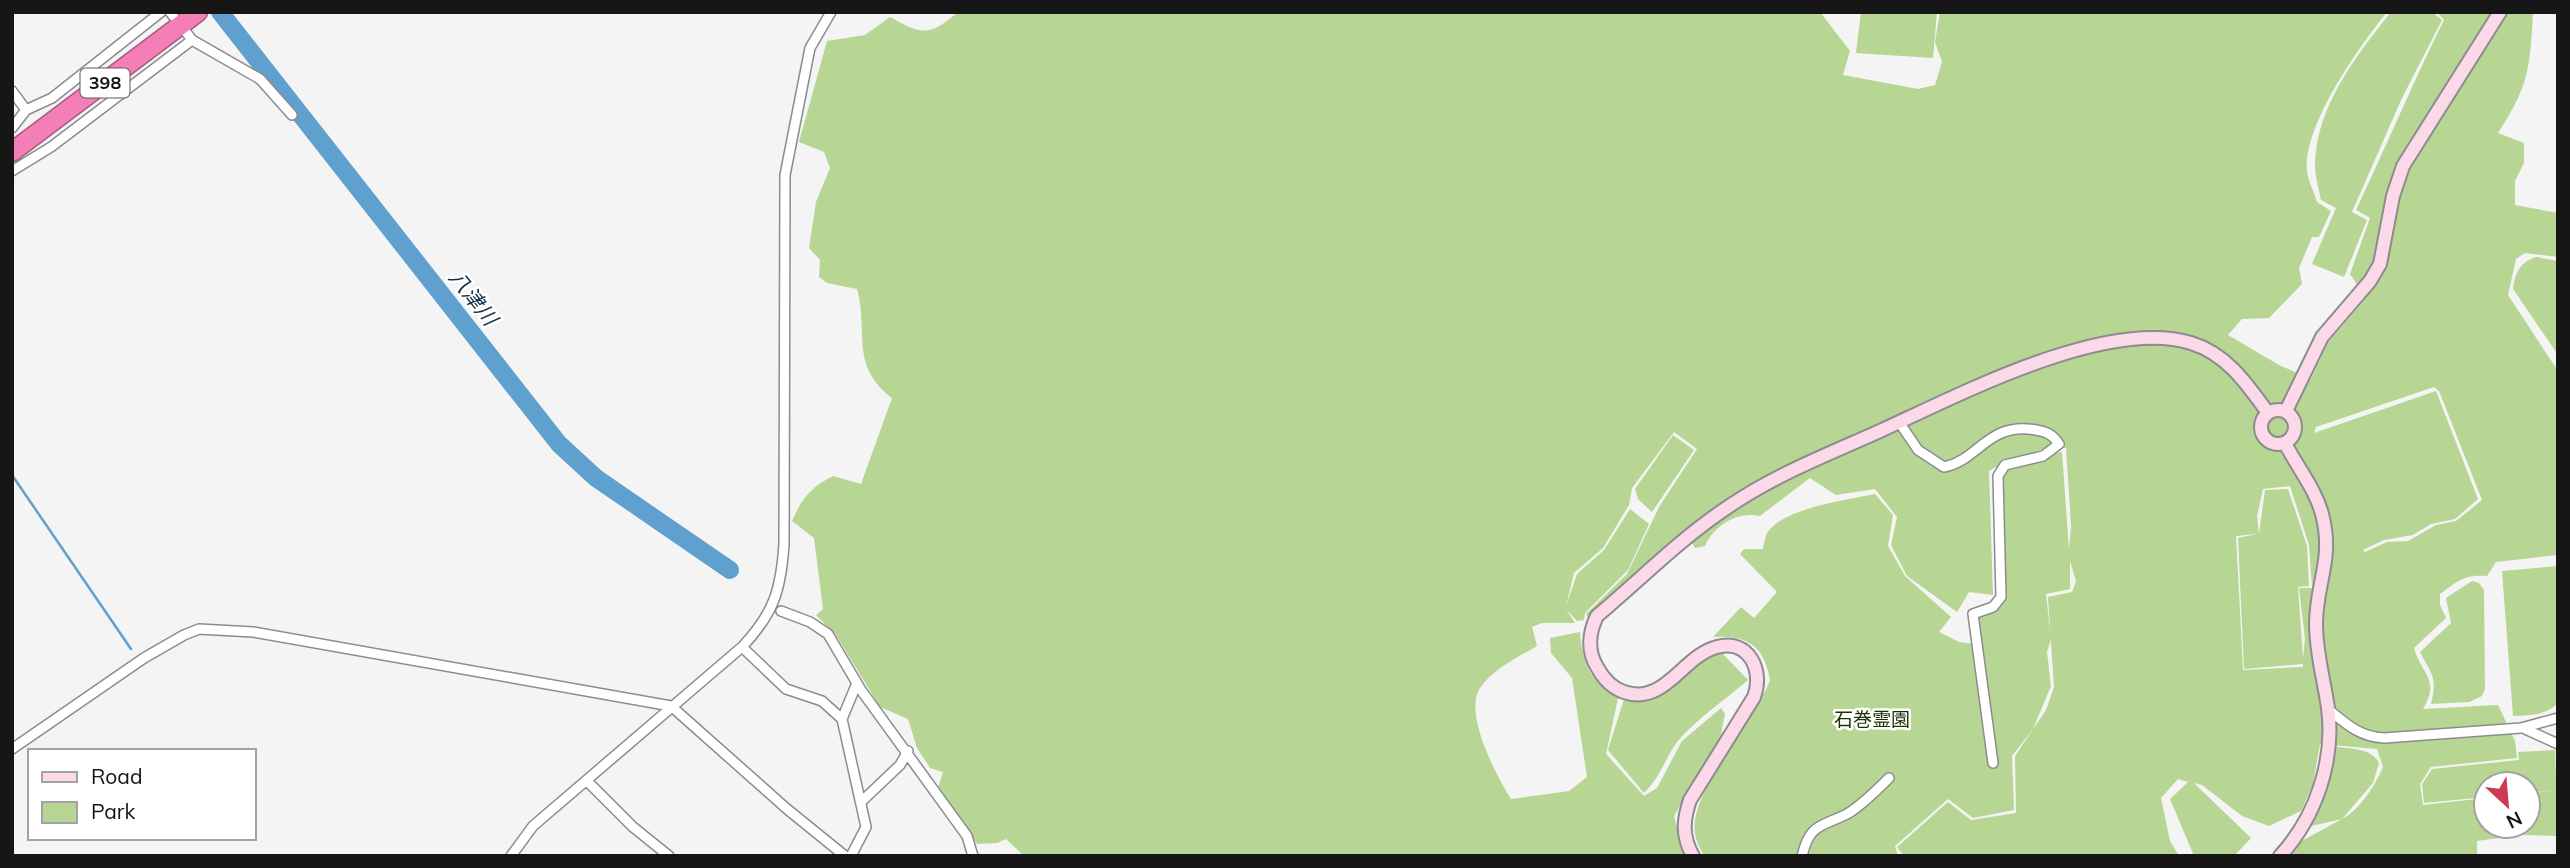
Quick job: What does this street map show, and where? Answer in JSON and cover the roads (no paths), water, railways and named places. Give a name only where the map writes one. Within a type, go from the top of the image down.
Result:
[{"type":"highway","name":"398","points":[[12,152],[198,13]]},
{"type":"street","points":[[12,128],[26,110],[52,98],[161,12]]},
{"type":"street","points":[[510,856],[533,826],[742,647],[768,615],[779,591],[782,575],[787,298],[785,175],[810,48],[831,12]]},
{"type":"street","points":[[2286,411],[2322,337],[2370,281],[2380,264],[2393,196],[2403,166],[2500,12]]},
{"type":"street","points":[[12,171],[51,147],[189,36],[260,79],[292,115]]},
{"type":"street","points":[[12,91],[26,110]]},
{"type":"street","points":[[1693,856],[1686,845],[1684,818],[1690,800],[1754,697],[1759,685],[1759,672],[1743,649],[1732,645],[1717,646],[1704,652],[1662,688],[1650,694],[1633,695],[1608,682],[1596,666],[1590,651],[1592,626],[1597,616],[1728,507],[1818,459],[2015,370],[2067,353],[2127,341],[2165,338],[2191,343],[2216,354],[2241,376],[2268,413]]},
{"type":"street","points":[[2286,411],[2294,418],[2296,428],[2293,437],[2285,443],[2274,444],[2264,438],[2261,427],[2268,413],[2286,411]]},
{"type":"street","points":[[1899,422],[1918,450],[1944,467],[1995,435],[2010,430],[2040,430],[2051,433],[2059,444],[2043,456],[2005,466],[1998,476],[2001,597],[1993,607],[1973,614],[1993,763]]},
{"type":"street","points":[[2280,856],[2305,822],[2316,798],[2330,738],[2328,709],[2316,640],[2316,620],[2328,555],[2325,531],[2317,498],[2285,443]]},
{"type":"street","points":[[781,611],[810,622],[828,634],[857,683],[967,836],[973,856]]},
{"type":"street","points":[[12,749],[144,658],[199,629],[253,632],[671,706],[787,809],[845,856]]},
{"type":"street","points":[[742,647],[786,689],[822,701],[842,719],[866,827],[851,856]]},
{"type":"street","points":[[842,719],[857,683]]},
{"type":"street","points":[[2328,709],[2352,729],[2370,738],[2521,727],[2558,718]]},
{"type":"street","points":[[2521,727],[2558,744]]},
{"type":"street","points":[[861,802],[900,765],[908,751]]},
{"type":"street","points":[[1802,856],[1813,830],[1824,822],[1849,813],[1889,778]]},
{"type":"street","points":[[587,781],[633,827],[669,856]]},
{"type":"waterway","name":"八津川","points":[[220,12],[559,444],[596,478],[730,570]]},
{"type":"waterway","points":[[12,475],[131,649]]},
{"type":"park label","name":"石巻霊園","points":[[1872,719]]}]
